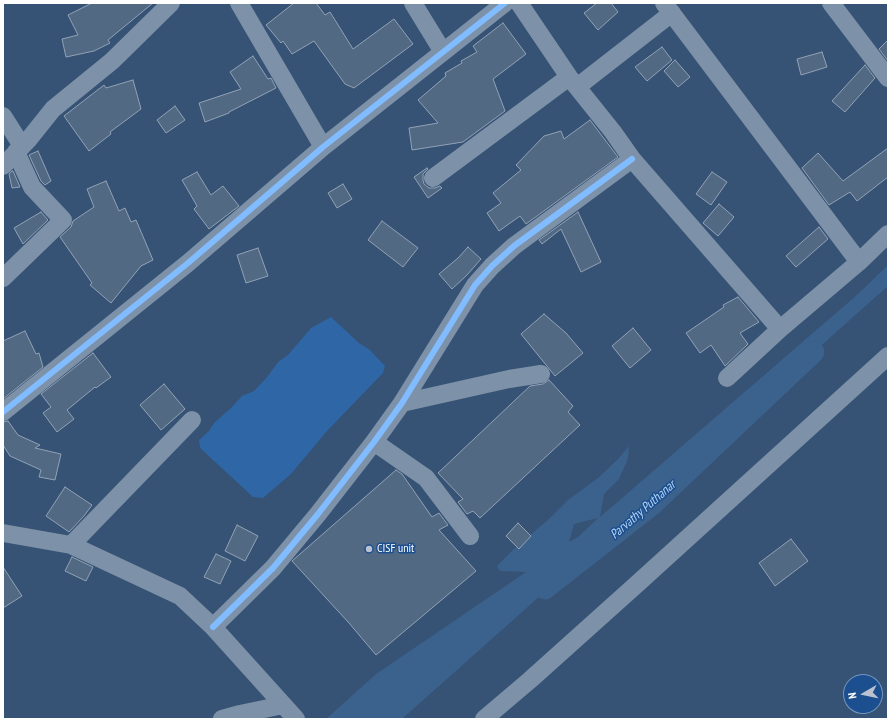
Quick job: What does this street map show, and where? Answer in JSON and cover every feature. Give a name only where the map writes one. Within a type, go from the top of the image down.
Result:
[{"type":"street","points":[[3,166],[53,109],[112,62],[171,3]]},
{"type":"street","points":[[239,3],[323,147]]},
{"type":"street","points":[[413,3],[443,52]]},
{"type":"street","points":[[3,412],[188,263],[323,147],[505,3]]},
{"type":"street","points":[[519,3],[573,82],[613,132],[632,159],[780,329]]},
{"type":"street","points":[[831,3],[888,78]]},
{"type":"street","points":[[433,178],[573,82],[668,8],[859,262]]},
{"type":"street","points":[[3,116],[19,149],[32,186],[63,220],[3,278]]},
{"type":"street","points":[[213,627],[273,568],[318,514],[374,442],[402,403],[475,285],[492,266],[514,246],[632,159]]},
{"type":"street","points":[[727,378],[780,329],[859,262],[888,234]]},
{"type":"street","points":[[484,719],[530,680],[888,356]]},
{"type":"street","points":[[402,403],[510,379],[541,374]]},
{"type":"street","points":[[71,545],[192,420]]},
{"type":"street","points":[[374,442],[426,478],[470,536]]},
{"type":"street","points":[[3,533],[71,545],[180,596],[213,627],[296,719]]},
{"type":"street","points":[[222,719],[283,705]]},
{"type":"shaded area","points":[[888,265],[888,286],[402,719],[326,719],[376,674],[526,572],[500,571],[497,566],[568,500],[598,478],[629,446],[628,459],[619,479],[604,494],[600,517],[858,294]],"holes":[[[598,518],[578,537],[569,542],[574,524]]]},
{"type":"shaded area","points":[[331,317],[359,343],[370,350],[385,366],[383,373],[327,431],[291,474],[263,498],[253,497],[200,448],[199,440],[242,396],[254,391],[268,376],[278,362],[288,355],[311,328]]},
{"type":"building","points":[[92,3],[153,3],[108,40],[110,43],[94,51],[66,57],[62,39],[78,35],[68,15]]},
{"type":"building","points":[[294,3],[316,3],[325,15],[330,12],[353,49],[394,19],[413,44],[354,88],[345,84],[314,41],[292,54],[283,41],[281,43],[266,25]]},
{"type":"building","points":[[597,3],[611,3],[618,12],[598,30],[584,13]]},
{"type":"building","points":[[503,23],[526,54],[493,79],[505,111],[463,142],[412,150],[409,128],[438,123],[418,100],[446,76],[445,73],[462,63],[461,61],[477,52],[473,46]]},
{"type":"building","points":[[888,40],[888,61],[879,49]]},
{"type":"building","points":[[662,47],[672,60],[647,81],[635,67]]},
{"type":"building","points":[[822,52],[827,67],[801,75],[797,59]]},
{"type":"building","points":[[253,56],[268,79],[271,78],[276,88],[229,113],[205,122],[199,103],[241,89],[230,72]]},
{"type":"building","points":[[675,60],[690,77],[678,87],[664,71]]},
{"type":"building","points":[[865,65],[875,78],[845,112],[832,101]]},
{"type":"building","points":[[133,80],[141,109],[110,132],[111,134],[89,151],[64,116],[104,85],[106,88]]},
{"type":"building","points":[[175,106],[185,120],[166,133],[157,120]]},
{"type":"building","points":[[590,120],[618,157],[526,224],[520,216],[499,231],[487,213],[501,203],[493,193],[521,170],[516,165],[544,136],[561,131],[564,139]]},
{"type":"building","points":[[888,148],[888,177],[857,201],[850,192],[829,205],[802,168],[818,153],[843,181]]},
{"type":"building","points":[[38,151],[51,181],[45,185],[41,181],[29,155]]},
{"type":"building","points":[[427,168],[428,169],[423,174],[424,184],[429,188],[440,186],[442,188],[428,198],[414,177]]},
{"type":"building","points":[[12,171],[20,187],[12,188],[9,174]]},
{"type":"building","points":[[197,172],[211,195],[223,186],[239,206],[209,229],[194,209],[197,206],[182,180]]},
{"type":"building","points":[[712,172],[727,182],[711,205],[696,194]]},
{"type":"building","points":[[106,181],[119,211],[125,208],[131,222],[136,220],[153,260],[141,266],[111,303],[90,285],[92,283],[60,237],[71,227],[73,221],[94,207],[87,189]]},
{"type":"building","points":[[343,184],[352,199],[337,208],[328,193]]},
{"type":"building","points":[[719,204],[734,217],[718,236],[703,223]]},
{"type":"building","points":[[41,212],[48,220],[23,244],[14,228]]},
{"type":"building","points":[[578,212],[601,262],[581,272],[561,229],[542,244],[539,240]]},
{"type":"building","points":[[382,221],[418,248],[403,267],[368,240]]},
{"type":"building","points":[[819,227],[828,239],[796,267],[786,256]]},
{"type":"building","points":[[468,247],[481,259],[452,289],[439,274],[458,258]]},
{"type":"building","points":[[258,248],[268,276],[246,283],[237,255]]},
{"type":"building","points":[[738,297],[759,322],[740,333],[748,344],[725,366],[711,345],[700,353],[686,333],[724,307],[723,305]]},
{"type":"building","points":[[544,314],[566,333],[583,353],[555,376],[521,334]]},
{"type":"building","points":[[633,328],[651,350],[630,368],[612,346]]},
{"type":"building","points":[[25,331],[36,354],[39,353],[43,367],[3,399],[3,341]]},
{"type":"building","points":[[93,353],[111,377],[96,388],[95,387],[67,410],[74,419],[57,432],[43,413],[51,407],[41,394]]},
{"type":"building","points":[[549,380],[573,406],[568,412],[580,425],[480,518],[473,511],[467,514],[458,502],[463,499],[438,473],[530,386],[543,384]]},
{"type":"building","points":[[164,384],[185,409],[161,430],[140,405]]},
{"type":"building","points":[[8,421],[18,435],[40,445],[35,448],[61,454],[55,480],[39,477],[41,470],[10,456],[3,445],[3,422]]},
{"type":"building","name":"CISF unit","points":[[396,470],[402,474],[432,517],[439,513],[448,525],[439,530],[476,571],[376,655],[292,561]]},
{"type":"building","points":[[65,487],[92,505],[69,532],[46,516]]},
{"type":"building","points":[[518,523],[531,536],[519,549],[506,536]]},
{"type":"building","points":[[237,525],[258,536],[245,561],[225,551]]},
{"type":"building","points":[[791,539],[808,561],[775,586],[759,563]]},
{"type":"building","points":[[216,554],[231,561],[220,584],[204,577]]},
{"type":"building","points":[[72,557],[93,567],[86,581],[65,571]]},
{"type":"building","points":[[3,567],[22,596],[3,608]]},
{"type":"waterway","name":"Parvathy Puthanar","points":[[545,589],[651,506],[814,352]]},
{"type":"cycle path","points":[[3,412],[188,263],[323,147],[505,3]]},
{"type":"cycle path","points":[[213,627],[273,568],[318,514],[374,442],[402,403],[475,285],[492,266],[514,246],[632,159]]},
{"type":"place","name":"CISF unit","points":[[369,549]]}]
